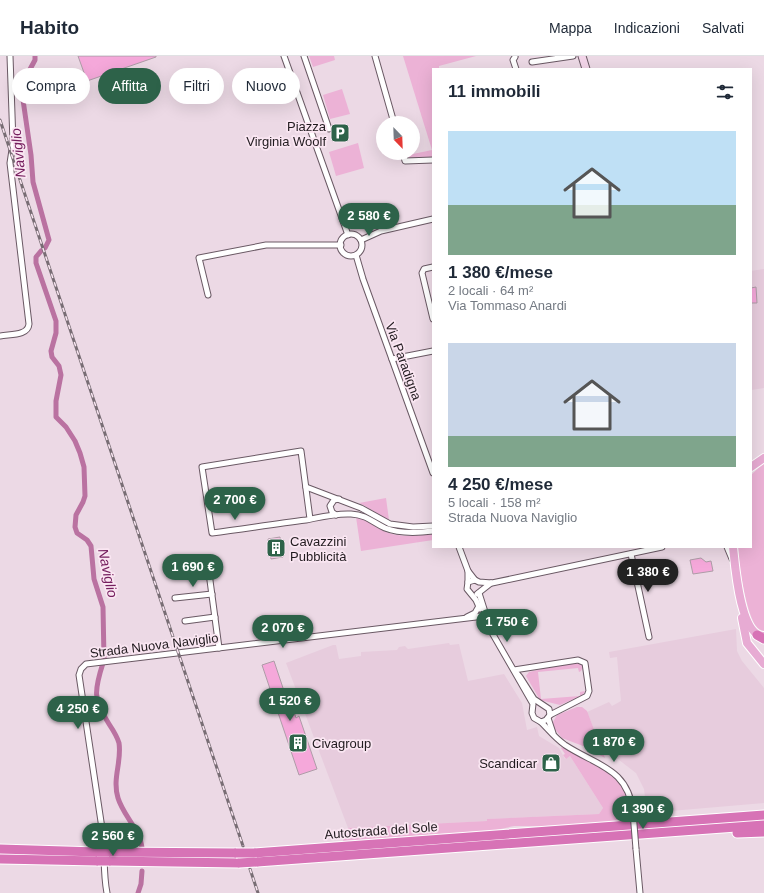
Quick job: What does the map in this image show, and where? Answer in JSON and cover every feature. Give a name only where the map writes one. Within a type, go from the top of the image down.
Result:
[{"type":"highway","name":"Autostrada del Sole","points":[[255,857],[764,815]]},
{"type":"highway","name":"Autostrada del Sole","points":[[0,859],[97,856],[237,858],[764,825]]},
{"type":"highway","points":[[698,830],[713,835],[764,832]]},
{"type":"highway","name":"Autostrada del Sole","points":[[0,849],[97,856]]},
{"type":"main road","points":[[582,56],[586,68]]},
{"type":"main road","points":[[752,464],[763,459]]},
{"type":"main road","points":[[752,466],[763,459]]},
{"type":"main road","points":[[733,548],[746,641],[752,651],[764,664]]},
{"type":"main road","points":[[739,592],[751,630],[762,637]]},
{"type":"street","points":[[0,336],[28,330],[29,319],[10,163],[13,143],[10,56]]},
{"type":"street","points":[[284,56],[348,235]]},
{"type":"street","points":[[304,56],[329,129]]},
{"type":"street","points":[[374,56],[392,116]]},
{"type":"street","points":[[515,56],[513,59],[516,68]]},
{"type":"street","points":[[532,62],[573,56]]},
{"type":"street","points":[[405,160],[432,160]]},
{"type":"street","points":[[361,240],[381,231],[432,219]]},
{"type":"street","points":[[348,235],[357,236],[361,240],[362,247],[360,252],[356,255],[349,256],[345,253],[341,244],[342,240],[348,235]]},
{"type":"street","points":[[208,295],[199,258],[266,245],[341,244]]},
{"type":"street","name":"Via Paradigna","points":[[356,255],[432,470]]},
{"type":"street","points":[[432,267],[424,269],[422,274],[432,314]]},
{"type":"street","points":[[392,359],[432,351]]},
{"type":"street","points":[[310,519],[301,451],[202,467],[212,533],[310,519],[336,515],[364,516],[383,527],[392,530],[414,533],[432,531]]},
{"type":"street","points":[[306,486],[364,509],[381,521],[390,524],[413,527],[432,526]]},
{"type":"street","points":[[336,515],[332,512],[330,506],[334,500],[339,499]]},
{"type":"street","points":[[459,548],[468,571],[467,589],[472,594],[479,606],[495,639],[533,704],[534,718],[541,722],[558,740],[620,778],[628,790],[633,812],[640,893]]},
{"type":"street","points":[[468,582],[477,581],[492,583],[657,548]]},
{"type":"street","points":[[727,548],[736,573]]},
{"type":"street","points":[[630,554],[649,637]]},
{"type":"street","points":[[468,571],[481,586],[479,592],[484,615]]},
{"type":"street","points":[[209,573],[219,648]]},
{"type":"street","points":[[472,594],[479,592],[492,583]]},
{"type":"street","points":[[175,598],[212,594]]},
{"type":"street","name":"Strada Nuova Naviglio","points":[[456,620],[473,615],[479,606]]},
{"type":"street","name":"Strada Nuova Naviglio","points":[[107,893],[104,873],[105,852],[103,835],[78,675],[80,669],[86,664],[456,620],[484,615]]},
{"type":"street","points":[[184,621],[216,617]]},
{"type":"street","points":[[514,671],[578,660],[585,663],[589,686],[588,696],[541,722]]},
{"type":"street","points":[[514,671],[520,677],[534,699],[549,709],[551,728],[558,740]]},
{"type":"street","points":[[533,710],[536,706],[542,704]]},
{"type":"shaded area","points":[[309,56],[334,56],[335,60],[313,67]]},
{"type":"shaded area","points":[[403,56],[476,56],[439,66],[439,68],[432,68],[432,150]]},
{"type":"shaded area","points":[[342,89],[350,114],[330,119],[323,95]]},
{"type":"shaded area","points":[[358,143],[364,168],[336,176],[329,152]]},
{"type":"shaded area","points":[[432,150],[432,158],[420,158],[420,152]]},
{"type":"shaded area","points":[[764,269],[764,388],[752,390],[752,271]]},
{"type":"shaded area","points":[[764,463],[764,631],[760,630],[754,623],[747,604],[738,548],[752,548],[752,474]]},
{"type":"shaded area","points":[[386,498],[389,520],[359,503]]},
{"type":"shaded area","points":[[356,517],[364,519],[380,529],[395,535],[408,536],[432,534],[432,540],[361,551]]},
{"type":"shaded area","points":[[736,629],[737,651],[742,661],[764,688],[764,803],[647,813],[644,789],[636,773],[601,746],[587,712],[609,702],[612,706],[621,701],[617,657],[610,658],[609,652]]},
{"type":"shaded area","points":[[449,643],[450,645],[459,644],[468,681],[504,674],[522,703],[527,730],[537,727],[539,736],[559,748],[565,759],[570,756],[603,808],[599,814],[348,828],[286,663],[333,645],[336,645],[339,659],[361,656],[361,652],[397,650],[399,647],[405,646],[408,649]]},
{"type":"shaded area","points":[[575,661],[581,663],[583,667],[579,672],[578,668],[538,672],[541,699],[580,696],[580,692],[585,691],[583,695],[560,705],[540,700],[526,676],[529,672]]},
{"type":"shaded area","points":[[577,707],[582,707],[587,711],[605,758],[583,746],[562,738],[554,728],[553,722],[557,715]]},
{"type":"shaded area","points":[[562,747],[613,775],[627,792],[631,820],[545,826],[514,826],[496,830],[343,841],[348,828],[487,821],[487,819],[599,814],[603,808],[570,756],[566,759],[563,755],[565,754],[561,748]]},
{"type":"building","points":[[78,56],[156,56],[124,68],[98,68],[98,77],[90,80],[90,68],[82,68]]},
{"type":"building","points":[[756,287],[757,303],[752,303],[752,288]]},
{"type":"building","name":"Cavazzini Pubblicità","points":[[280,537],[283,557],[271,559],[268,539]]},
{"type":"building","points":[[701,558],[706,562],[711,561],[713,571],[693,574],[690,560]]},
{"type":"building","points":[[662,563],[664,576],[644,579],[641,566]]},
{"type":"building","name":"Civagroup","points":[[274,661],[285,694],[288,693],[296,718],[299,716],[317,769],[299,775],[262,665]]},
{"type":"waterway","name":"Naviglio","points":[[35,56],[35,60],[21,86],[31,155],[33,182],[49,240],[45,248]]},
{"type":"waterway","name":"Naviglio","points":[[41,251],[36,257],[36,263],[56,321],[56,333],[51,351],[52,357],[59,366],[61,375],[56,401],[56,417],[66,427],[75,441],[84,467],[85,496],[76,515],[75,527],[77,533],[87,540],[91,546],[94,579],[103,607],[104,659]]},
{"type":"waterway","name":"Naviglio","points":[[103,663],[98,681],[97,695],[100,708],[115,733],[119,743],[120,750],[116,777],[116,791],[120,804],[141,841],[142,848]]},
{"type":"waterway","name":"Naviglio","points":[[138,893],[141,884],[142,871]]},
{"type":"railway","points":[[0,120],[243,846]]},
{"type":"railway","points":[[250,869],[258,893]]},
{"type":"place","name":"Piazza Virginia Woolf","points":[[340,133]]},
{"type":"place","name":"Cavazzini Pubblicità","points":[[276,548]]},
{"type":"place","name":"Civagroup","points":[[298,743]]},
{"type":"place","name":"Scandicar","points":[[551,763]]}]
